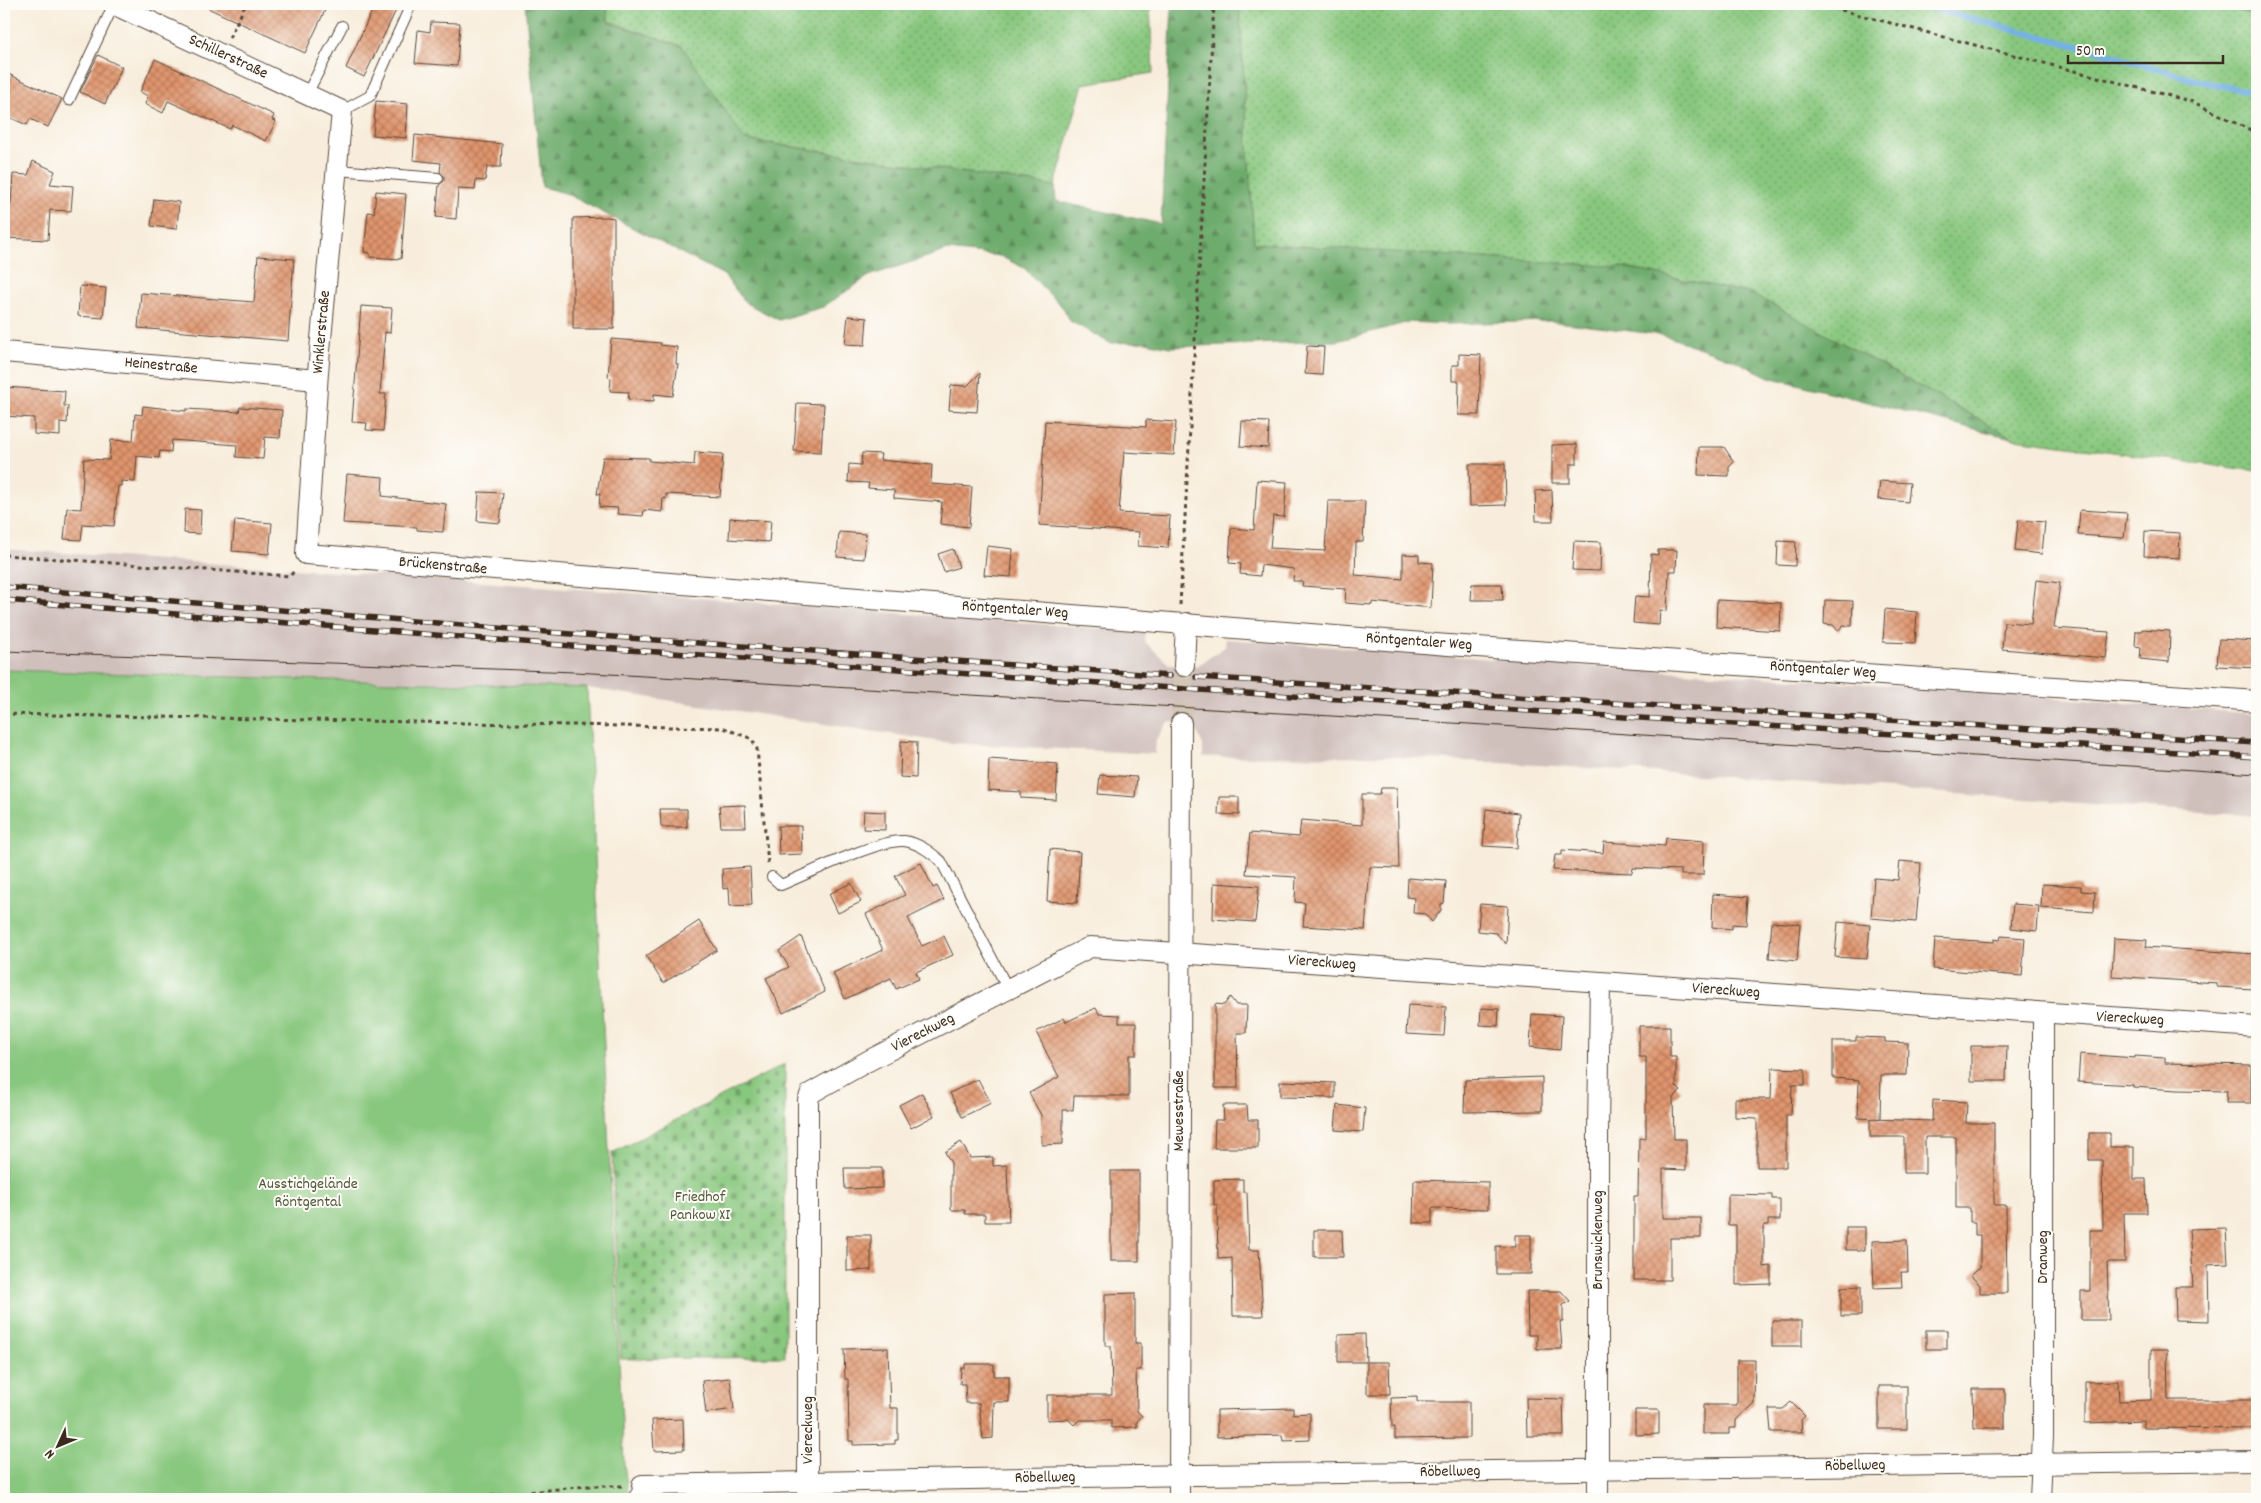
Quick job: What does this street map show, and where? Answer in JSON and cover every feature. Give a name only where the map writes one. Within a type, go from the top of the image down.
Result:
[{"type":"street","name":"Schillerstraße","points":[[114,4],[342,111]]},
{"type":"street","name":"Winklerstraße","points":[[306,554],[318,380],[342,111]]},
{"type":"street","name":"Heinestraße","points":[[4,352],[318,380]]},
{"type":"street","name":"Brückenstraße","points":[[306,554],[580,577]]},
{"type":"street","name":"Röntgentaler Weg","points":[[580,577],[1448,645],[2257,701]]},
{"type":"street","points":[[1184,666],[1186,623]]},
{"type":"street","name":"Mewesstraße","points":[[1179,1499],[1181,723]]},
{"type":"street","name":"Viereckweg","points":[[808,1491],[808,1100],[811,1093],[818,1087],[1090,947],[2043,1014],[2257,1027]]},
{"type":"street","name":"Brunswickenweg","points":[[1598,1499],[1600,982]]},
{"type":"street","name":"Dranweg","points":[[2040,1499],[2042,1464],[2043,1014]]},
{"type":"street","name":"Röbellweg","points":[[637,1492],[808,1491],[1178,1476],[2257,1461]]},
{"type":"lane","points":[[69,100],[114,4]]},
{"type":"lane","points":[[342,111],[370,96],[409,9]]},
{"type":"lane","points":[[308,94],[342,26]]},
{"type":"lane","points":[[337,170],[438,178]]},
{"type":"lane","points":[[772,877],[781,885],[873,848],[904,841],[926,848],[941,861],[1008,989]]},
{"type":"path","points":[[221,54],[246,4]]},
{"type":"path","points":[[1186,623],[1179,604],[1214,4]]},
{"type":"path","points":[[1818,4],[2193,102],[2257,133]]},
{"type":"path","points":[[4,555],[290,576],[306,554]]},
{"type":"path","points":[[4,714],[724,728],[752,739],[757,749],[766,856],[772,877]]},
{"type":"path","points":[[458,1499],[587,1486],[637,1492]]},
{"type":"shaded area","points":[[4,549],[581,589],[1145,632],[1145,642],[1170,665],[1197,666],[1225,647],[1226,639],[1588,666],[1952,689],[2257,714],[2257,816],[1657,772],[1378,756],[1203,757],[1203,745],[1193,723],[1168,722],[1156,740],[1155,754],[950,743],[587,688],[4,670]]},
{"type":"green space","points":[[525,4],[607,4],[608,22],[682,46],[745,140],[1055,186],[1056,201],[1161,224],[1172,4],[1239,4],[1254,243],[1622,267],[1753,294],[2015,439],[1769,377],[1732,359],[1663,335],[1549,321],[1448,324],[1409,322],[1337,341],[1170,347],[1146,342],[1110,343],[1070,321],[1064,309],[1024,268],[1000,256],[948,250],[869,276],[823,307],[779,320],[746,303],[724,275],[565,193],[542,187]]},
{"type":"green space","points":[[607,4],[1150,4],[1153,73],[1083,84],[1055,186],[735,138],[682,46],[608,21]]},
{"type":"green space","points":[[1239,4],[2215,4],[2257,16],[2257,471],[2015,439],[1753,294],[1622,267],[1254,243]]},
{"type":"green space","points":[[2215,4],[2257,4],[2257,16]]},
{"type":"green space","name":"Ausstichgelände Röntgental","points":[[4,670],[587,688],[624,1464],[629,1499],[4,1499]]},
{"type":"green space","name":"Friedhof Pankow XI","points":[[785,1064],[785,1357],[621,1359],[612,1153]]},
{"type":"building","points":[[199,4],[328,4],[305,53]]},
{"type":"building","points":[[375,4],[399,4],[364,77],[346,68]]},
{"type":"building","points":[[431,22],[460,23],[457,66],[415,63],[418,30],[430,32]]},
{"type":"building","points":[[98,55],[122,67],[105,104],[80,92]]},
{"type":"building","points":[[155,59],[274,115],[272,120],[276,121],[266,141],[232,125],[230,129],[168,101],[163,113],[145,104],[148,96],[140,92]]},
{"type":"building","points":[[4,72],[62,99],[48,127],[30,119],[27,125],[4,115]]},
{"type":"building","points":[[376,101],[408,104],[406,138],[373,135]]},
{"type":"building","points":[[415,135],[502,144],[501,167],[487,167],[485,181],[476,180],[475,190],[458,189],[456,219],[436,217],[439,185],[444,181],[444,176],[440,172],[441,163],[413,160]]},
{"type":"building","points":[[33,161],[55,171],[50,184],[73,186],[71,211],[50,210],[48,240],[5,238],[4,220],[11,204],[13,174],[28,175]]},
{"type":"building","points":[[376,191],[406,194],[401,259],[370,257],[370,253],[364,252],[368,212],[374,213]]},
{"type":"building","points":[[154,199],[179,202],[177,229],[151,226]]},
{"type":"building","points":[[573,218],[614,218],[614,329],[573,329]]},
{"type":"building","points":[[258,256],[294,259],[288,341],[138,328],[141,293],[254,302]]},
{"type":"building","points":[[80,286],[106,288],[103,318],[78,316]]},
{"type":"building","points":[[361,306],[392,308],[390,333],[385,332],[380,394],[386,394],[383,431],[366,430],[367,423],[352,422]]},
{"type":"building","points":[[848,316],[867,318],[865,345],[845,344]]},
{"type":"building","points":[[611,339],[661,343],[660,345],[677,347],[676,364],[678,364],[673,396],[654,394],[654,401],[628,399],[629,392],[610,391],[611,378],[608,377]]},
{"type":"building","points":[[1307,346],[1324,347],[1322,375],[1305,374]]},
{"type":"building","points":[[1459,354],[1481,355],[1479,415],[1458,415],[1459,381],[1452,381],[1452,365],[1459,365]]},
{"type":"building","points":[[980,373],[977,412],[949,410],[951,385],[967,386]]},
{"type":"building","points":[[4,387],[65,391],[64,406],[68,406],[67,423],[60,422],[60,436],[34,434],[34,418],[4,416]]},
{"type":"building","points":[[797,403],[824,404],[821,452],[794,451]]},
{"type":"building","points":[[143,406],[186,411],[186,409],[239,412],[240,407],[282,410],[280,438],[265,437],[263,459],[236,457],[237,445],[172,440],[171,452],[160,451],[159,458],[137,456],[135,482],[121,481],[121,486],[118,486],[114,526],[83,524],[81,540],[64,539],[67,508],[81,509],[84,459],[109,460],[111,440],[133,441],[135,414],[142,415]]},
{"type":"building","points":[[1146,420],[1176,422],[1174,455],[1124,452],[1119,513],[1170,516],[1168,548],[1138,546],[1139,532],[1039,525],[1045,421],[1146,427]]},
{"type":"building","points":[[1242,421],[1269,422],[1268,448],[1240,446]]},
{"type":"building","points":[[1577,444],[1577,464],[1570,464],[1570,483],[1552,483],[1552,445]]},
{"type":"building","points":[[1699,447],[1724,447],[1734,462],[1729,467],[1729,476],[1698,475]]},
{"type":"building","points":[[695,452],[723,454],[720,497],[666,494],[666,499],[663,498],[662,512],[644,510],[643,516],[617,514],[618,508],[599,507],[600,494],[597,494],[603,457],[649,458],[649,461],[694,465]]},
{"type":"building","points":[[862,453],[881,454],[880,460],[932,465],[931,484],[972,487],[969,527],[940,524],[942,502],[894,498],[894,490],[868,488],[869,483],[848,482],[849,464],[861,465]]},
{"type":"building","points":[[1469,464],[1505,464],[1506,505],[1470,506]]},
{"type":"building","points":[[347,474],[383,477],[382,496],[446,504],[443,532],[417,530],[417,527],[343,523]]},
{"type":"building","points":[[1257,480],[1287,482],[1284,517],[1273,516],[1270,548],[1325,551],[1328,501],[1365,501],[1363,542],[1356,542],[1355,575],[1403,579],[1403,554],[1419,555],[1419,562],[1433,563],[1431,608],[1372,602],[1372,605],[1345,603],[1346,589],[1302,586],[1303,581],[1293,581],[1294,569],[1261,565],[1260,576],[1240,574],[1241,564],[1229,563],[1231,528],[1254,530]]},
{"type":"building","points":[[1880,481],[1910,483],[1908,502],[1878,499]]},
{"type":"building","points":[[1552,490],[1553,521],[1536,521],[1535,491]]},
{"type":"building","points":[[479,492],[503,493],[500,523],[477,521]]},
{"type":"building","points":[[185,509],[201,510],[200,534],[184,533]]},
{"type":"building","points":[[2080,510],[2127,513],[2124,538],[2078,535]]},
{"type":"building","points":[[730,518],[771,521],[769,542],[729,539]]},
{"type":"building","points":[[235,520],[272,523],[269,554],[232,551]]},
{"type":"building","points":[[2018,520],[2045,522],[2042,554],[2015,551]]},
{"type":"building","points":[[2145,531],[2180,533],[2179,558],[2144,556]]},
{"type":"building","points":[[839,532],[866,534],[864,559],[837,557]]},
{"type":"building","points":[[1574,541],[1601,542],[1600,571],[1572,570]]},
{"type":"building","points":[[1778,541],[1796,542],[1795,566],[1777,565]]},
{"type":"building","points":[[987,546],[1013,549],[1011,577],[984,575]]},
{"type":"building","points":[[953,549],[959,567],[944,572],[938,554]]},
{"type":"building","points":[[1658,550],[1677,550],[1676,571],[1669,571],[1667,611],[1660,610],[1659,625],[1633,623],[1635,596],[1650,597],[1651,554],[1658,555]]},
{"type":"building","points":[[2036,580],[2060,583],[2054,628],[2109,632],[2106,658],[2002,649],[2004,622],[2031,624]]},
{"type":"building","points":[[1472,584],[1502,584],[1503,600],[1471,600]]},
{"type":"building","points":[[1717,600],[1781,603],[1780,631],[1716,627]]},
{"type":"building","points":[[1825,600],[1853,601],[1852,626],[1843,625],[1838,631],[1833,625],[1824,624]]},
{"type":"building","points":[[1885,609],[1917,612],[1915,643],[1883,642]]},
{"type":"building","points":[[2142,629],[2170,631],[2169,662],[2140,659],[2141,647],[2135,646],[2136,631],[2142,631]]},
{"type":"building","points":[[2219,639],[2257,641],[2257,668],[2217,666]]},
{"type":"building","points":[[901,741],[917,742],[916,778],[900,777]]},
{"type":"building","points":[[989,759],[1058,764],[1056,800],[1021,798],[1021,792],[988,790]]},
{"type":"building","points":[[1100,775],[1137,777],[1135,797],[1098,794]]},
{"type":"building","points":[[1381,788],[1397,788],[1399,868],[1370,867],[1365,930],[1303,926],[1305,903],[1295,902],[1296,877],[1246,874],[1250,833],[1299,837],[1301,820],[1362,825],[1362,794],[1380,794]]},
{"type":"building","points":[[1219,797],[1239,797],[1239,815],[1218,814]]},
{"type":"building","points":[[745,805],[746,827],[721,827],[719,806]]},
{"type":"building","points":[[660,809],[687,809],[687,827],[661,827]]},
{"type":"building","points":[[1486,809],[1519,813],[1517,848],[1483,846]]},
{"type":"building","points":[[864,811],[885,812],[885,830],[863,829]]},
{"type":"building","points":[[778,826],[801,826],[802,854],[779,855]]},
{"type":"building","points":[[1666,838],[1704,841],[1703,875],[1681,875],[1681,870],[1633,868],[1632,873],[1553,870],[1555,855],[1562,855],[1562,850],[1603,853],[1604,842],[1665,846]]},
{"type":"building","points":[[1050,849],[1080,852],[1077,903],[1047,901]]},
{"type":"building","points":[[1900,861],[1921,863],[1916,922],[1871,918],[1874,878],[1898,880]]},
{"type":"building","points":[[921,863],[933,888],[937,886],[944,900],[908,918],[922,946],[944,936],[953,955],[916,972],[919,979],[896,989],[891,978],[845,999],[833,973],[883,950],[866,914],[905,895],[895,876]]},
{"type":"building","points":[[750,867],[752,905],[730,906],[729,888],[723,889],[722,869]]},
{"type":"building","points":[[1408,878],[1446,881],[1444,903],[1441,904],[1441,910],[1432,922],[1425,914],[1413,913],[1414,898],[1407,897]]},
{"type":"building","points":[[851,883],[861,902],[838,913],[829,894]]},
{"type":"building","points":[[1214,883],[1259,886],[1255,922],[1213,919]]},
{"type":"building","points":[[2042,884],[2081,886],[2081,891],[2095,892],[2094,912],[2041,908]]},
{"type":"building","points":[[1713,894],[1748,897],[1746,925],[1732,924],[1732,929],[1712,927]]},
{"type":"building","points":[[1480,904],[1508,906],[1506,944],[1496,933],[1478,931]]},
{"type":"building","points":[[2013,904],[2039,906],[2037,931],[2011,928]]},
{"type":"building","points":[[699,921],[717,950],[663,983],[646,956]]},
{"type":"building","points":[[1772,922],[1800,924],[1797,961],[1769,958]]},
{"type":"building","points":[[1838,922],[1870,925],[1867,959],[1835,957]]},
{"type":"building","points":[[801,936],[825,992],[783,1013],[766,978],[789,967],[779,951]]},
{"type":"building","points":[[2001,936],[2025,938],[2022,976],[1933,969],[1935,938],[1994,942],[1994,939],[2000,940]]},
{"type":"building","points":[[2114,938],[2147,940],[2146,947],[2256,954],[2254,989],[2217,987],[2217,983],[2112,976]]},
{"type":"building","points":[[1230,997],[1236,1005],[1247,1005],[1246,1033],[1237,1033],[1238,1088],[1215,1088],[1215,1004],[1224,1005]]},
{"type":"building","points":[[1408,1005],[1446,1007],[1444,1036],[1406,1034]]},
{"type":"building","points":[[1096,1008],[1099,1014],[1119,1015],[1119,1023],[1136,1023],[1136,1055],[1129,1055],[1129,1096],[1074,1096],[1073,1110],[1063,1110],[1063,1144],[1042,1145],[1041,1115],[1029,1093],[1059,1077],[1036,1032],[1064,1018],[1066,1022]]},
{"type":"building","points":[[1481,1008],[1499,1009],[1498,1026],[1480,1025]]},
{"type":"building","points":[[1532,1014],[1562,1016],[1560,1050],[1530,1047]]},
{"type":"building","points":[[1639,1026],[1670,1026],[1670,1057],[1676,1057],[1676,1086],[1681,1091],[1673,1098],[1674,1139],[1686,1139],[1686,1170],[1663,1169],[1663,1218],[1701,1218],[1701,1238],[1670,1238],[1670,1280],[1634,1280],[1634,1196],[1638,1196],[1639,1138],[1646,1139],[1646,1057],[1639,1057]]},
{"type":"building","points":[[1856,1037],[1885,1038],[1885,1042],[1908,1043],[1907,1075],[1881,1075],[1880,1119],[1858,1118],[1859,1080],[1833,1078],[1833,1041],[1856,1041]]},
{"type":"building","points":[[1971,1046],[2007,1046],[2006,1081],[1971,1081]]},
{"type":"building","points":[[2080,1054],[2165,1058],[2165,1063],[2251,1065],[2251,1103],[2226,1103],[2227,1091],[2177,1090],[2078,1082]]},
{"type":"building","points":[[1772,1068],[1805,1069],[1805,1085],[1792,1085],[1791,1115],[1786,1115],[1786,1167],[1757,1167],[1757,1118],[1735,1117],[1735,1099],[1771,1099]]},
{"type":"building","points":[[1542,1077],[1542,1111],[1464,1112],[1465,1080]]},
{"type":"building","points":[[978,1079],[991,1103],[962,1117],[950,1093]]},
{"type":"building","points":[[1280,1081],[1335,1083],[1335,1098],[1280,1097]]},
{"type":"building","points":[[922,1093],[934,1116],[911,1128],[899,1105]]},
{"type":"building","points":[[1933,1100],[1967,1102],[1966,1123],[1994,1123],[1994,1205],[2006,1205],[2007,1293],[1980,1293],[1980,1285],[1971,1276],[1980,1267],[1980,1235],[1975,1235],[1975,1222],[1970,1222],[1970,1208],[1956,1208],[1956,1137],[1925,1137],[1925,1173],[1904,1173],[1904,1137],[1870,1137],[1870,1119],[1932,1121]]},
{"type":"building","points":[[1223,1105],[1247,1105],[1248,1120],[1258,1120],[1258,1148],[1214,1148],[1215,1120],[1224,1120]]},
{"type":"building","points":[[1337,1105],[1365,1108],[1363,1132],[1335,1130]]},
{"type":"building","points":[[2089,1133],[2110,1133],[2110,1147],[2134,1147],[2134,1179],[2146,1179],[2147,1213],[2124,1213],[2125,1262],[2107,1262],[2109,1320],[2081,1320],[2081,1291],[2090,1291],[2090,1230],[2103,1230],[2102,1160],[2089,1160]]},
{"type":"building","points":[[961,1142],[970,1158],[993,1157],[993,1166],[1007,1165],[1009,1222],[985,1222],[985,1214],[965,1214],[965,1210],[951,1210],[951,1163],[945,1152]]},
{"type":"building","points":[[844,1168],[882,1168],[882,1188],[845,1189]]},
{"type":"building","points":[[1111,1171],[1139,1171],[1139,1261],[1111,1261]]},
{"type":"building","points":[[1243,1179],[1243,1192],[1247,1192],[1249,1250],[1259,1250],[1263,1316],[1233,1316],[1232,1258],[1218,1259],[1217,1205],[1214,1205],[1214,1180]]},
{"type":"building","points":[[1414,1180],[1488,1182],[1488,1209],[1432,1208],[1432,1223],[1413,1223]]},
{"type":"building","points":[[1728,1194],[1772,1195],[1772,1199],[1780,1199],[1780,1220],[1768,1220],[1768,1225],[1764,1225],[1764,1267],[1771,1266],[1771,1284],[1736,1285],[1736,1225],[1728,1225]]},
{"type":"building","points":[[1846,1227],[1865,1227],[1865,1250],[1846,1250]]},
{"type":"building","points":[[2226,1228],[2228,1264],[2208,1265],[2209,1321],[2176,1320],[2175,1287],[2193,1287],[2189,1229]]},
{"type":"building","points":[[1314,1230],[1342,1230],[1343,1257],[1314,1257]]},
{"type":"building","points":[[847,1235],[871,1235],[871,1270],[847,1271]]},
{"type":"building","points":[[1515,1235],[1531,1235],[1531,1274],[1496,1274],[1496,1246],[1515,1247]]},
{"type":"building","points":[[1907,1240],[1908,1272],[1901,1272],[1902,1287],[1874,1288],[1872,1241]]},
{"type":"building","points":[[1861,1286],[1861,1316],[1841,1316],[1841,1287]]},
{"type":"building","points":[[1527,1291],[1561,1291],[1570,1301],[1563,1305],[1563,1322],[1560,1322],[1562,1349],[1537,1349],[1537,1335],[1528,1335]]},
{"type":"building","points":[[1135,1293],[1135,1343],[1141,1343],[1141,1370],[1136,1370],[1137,1411],[1142,1416],[1137,1421],[1137,1427],[1111,1428],[1111,1420],[1079,1420],[1074,1425],[1068,1419],[1047,1420],[1047,1395],[1112,1395],[1111,1346],[1105,1346],[1105,1294]]},
{"type":"building","points":[[1772,1321],[1802,1321],[1802,1346],[1772,1346]]},
{"type":"building","points":[[1926,1330],[1947,1330],[1947,1349],[1926,1349]]},
{"type":"building","points":[[1365,1334],[1366,1362],[1338,1362],[1338,1335]]},
{"type":"building","points":[[888,1348],[890,1408],[898,1408],[898,1440],[895,1440],[895,1444],[853,1445],[853,1441],[849,1441],[848,1379],[845,1379],[844,1349]]},
{"type":"building","points":[[2151,1350],[2167,1350],[2168,1400],[2254,1400],[2254,1429],[2143,1428],[2143,1421],[2085,1423],[2085,1382],[2118,1381],[2119,1401],[2151,1400]]},
{"type":"building","points":[[1737,1360],[1755,1360],[1754,1403],[1736,1420],[1736,1428],[1729,1428],[1729,1434],[1703,1434],[1703,1405],[1737,1405]]},
{"type":"building","points":[[1367,1362],[1389,1362],[1390,1394],[1367,1394]]},
{"type":"building","points":[[965,1364],[994,1364],[994,1376],[1009,1376],[1009,1402],[994,1402],[993,1438],[983,1439],[979,1403],[966,1403],[965,1384],[960,1384],[961,1368],[965,1368]]},
{"type":"building","points":[[730,1378],[734,1409],[706,1413],[702,1381]]},
{"type":"building","points":[[1879,1386],[1907,1386],[1907,1429],[1879,1429]]},
{"type":"building","points":[[1973,1389],[2005,1389],[2005,1428],[1974,1428]]},
{"type":"building","points":[[1417,1397],[1417,1402],[1469,1402],[1469,1438],[1395,1439],[1395,1427],[1392,1427],[1391,1398]]},
{"type":"building","points":[[1526,1398],[1563,1399],[1564,1436],[1527,1436]]},
{"type":"building","points":[[1791,1402],[1805,1416],[1801,1420],[1802,1432],[1771,1432],[1769,1409],[1783,1409]]},
{"type":"building","points":[[1293,1408],[1293,1414],[1310,1413],[1310,1440],[1283,1441],[1282,1435],[1217,1437],[1217,1410]]},
{"type":"building","points":[[1635,1410],[1659,1410],[1659,1434],[1635,1435]]},
{"type":"building","points":[[683,1419],[684,1450],[654,1451],[652,1420]]},
{"type":"waterway","points":[[1914,4],[2097,51],[2195,80],[2257,93]]},
{"type":"tunnel","points":[[1181,723],[1184,666]]},
{"type":"tram line","points":[[4,651],[575,672],[1469,724],[2257,774]]},
{"type":"railway","points":[[4,587],[571,634],[1170,676]]},
{"type":"railway","points":[[4,600],[572,646],[1214,691],[2257,757]]},
{"type":"railway","points":[[1196,677],[2257,743]]}]
